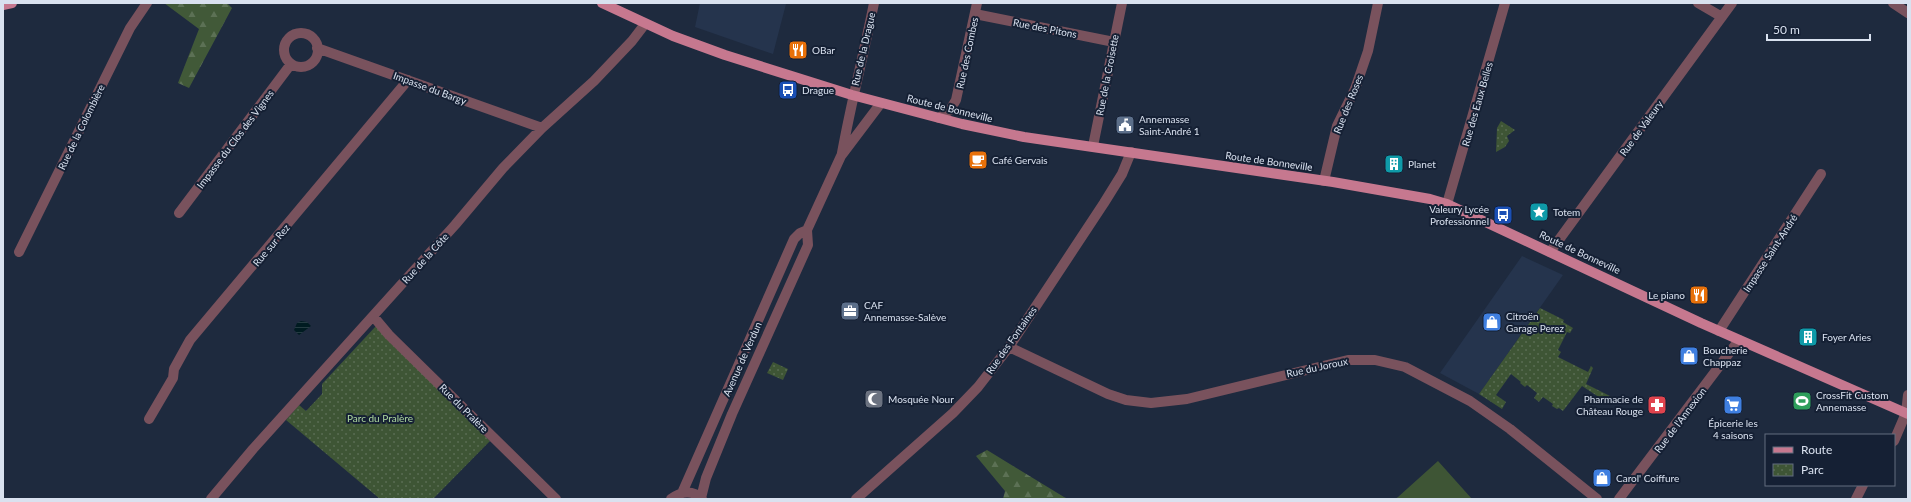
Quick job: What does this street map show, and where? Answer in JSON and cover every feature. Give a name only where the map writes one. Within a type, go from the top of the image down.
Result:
[{"type":"main road","points":[[3,6],[12,3]]},
{"type":"main road","name":"Route de Bonneville","points":[[602,3],[672,36],[725,55],[852,95],[939,118],[1024,137],[1324,181],[1430,199],[1447,204],[1719,331],[1907,414]]},
{"type":"street","name":"Rue de la Colombière","points":[[19,252],[130,28],[148,3]]},
{"type":"street","name":"Rue de la Drague","points":[[852,95],[864,54],[874,3]]},
{"type":"street","name":"Rue des Combes","points":[[939,118],[950,110],[956,100],[977,3]]},
{"type":"street","name":"Rue de la Croisette","points":[[1093,146],[1122,3]]},
{"type":"street","name":"Rue des Roses","points":[[1324,181],[1337,126],[1355,89],[1368,52],[1378,3]]},
{"type":"street","name":"Rue des Eaux Belles","points":[[1447,204],[1505,3]]},
{"type":"street","points":[[1698,3],[1722,17]]},
{"type":"street","name":"Rue de Valeury","points":[[1550,252],[1732,3]]},
{"type":"street","points":[[1893,3],[1908,13]]},
{"type":"street","name":"Rue des Pitons","points":[[975,14],[1114,42]]},
{"type":"street","name":"Rue de la Côte","points":[[211,499],[253,449],[455,225],[503,168],[542,128],[594,80],[632,41],[645,24]]},
{"type":"street","points":[[298,34],[308,35],[313,39],[317,48],[316,58],[309,65],[300,67],[291,64],[286,59],[284,49],[287,40],[298,34]]},
{"type":"street","name":"Impasse du Bargy","points":[[317,48],[542,128]]},
{"type":"street","name":"Impasse du Clos des Vignes","points":[[179,213],[291,64]]},
{"type":"street","name":"Rue sur Rez","points":[[149,419],[173,378],[174,369],[190,340],[408,80]]},
{"type":"street","name":"Avenue de Verdun","points":[[841,156],[852,95]]},
{"type":"street","name":"Avenue de Verdun","points":[[702,498],[706,478],[732,414],[808,246],[807,230],[841,156],[881,103]]},
{"type":"street","name":"Rue des Fontaines","points":[[856,499],[966,401],[1008,347],[1108,197],[1125,170],[1131,152]]},
{"type":"street","name":"Impasse Saint-André","points":[[1719,331],[1821,174]]},
{"type":"street","name":"Avenue de Verdun","points":[[682,493],[794,240],[800,233],[807,230]]},
{"type":"street","name":"Rue du Pralère","points":[[373,316],[395,340],[556,499]]},
{"type":"street","name":"Rue de l'Annexion","points":[[1619,499],[1739,340]]},
{"type":"street","name":"Rue du Joroux","points":[[1008,347],[1108,394],[1126,400],[1151,403],[1187,398],[1348,360],[1375,360],[1405,367],[1486,412],[1526,441],[1597,499]]},
{"type":"street","points":[[1895,439],[1907,414],[1908,395]]},
{"type":"street","points":[[1856,499],[1862,486]]},
{"type":"street","points":[[671,499],[682,493],[692,493],[702,498]]},
{"type":"shaded area","points":[[700,3],[788,3],[786,4],[773,54],[695,27]]},
{"type":"shaded area","points":[[1522,256],[1563,275],[1479,394],[1440,373]]},
{"type":"shaded area","points":[[301,321],[307,322],[311,326],[299,335],[294,330],[297,323]]},
{"type":"green space","points":[[164,3],[227,3],[232,8],[189,88],[178,83],[199,29]]},
{"type":"green space","points":[[1501,121],[1515,130],[1507,136],[1509,141],[1505,147],[1496,152],[1497,128]]},
{"type":"green space","points":[[1540,308],[1564,320],[1563,322],[1573,328],[1570,333],[1567,332],[1558,350],[1561,352],[1558,357],[1588,372],[1591,366],[1593,368],[1586,384],[1616,399],[1611,405],[1582,386],[1563,411],[1552,406],[1553,404],[1543,397],[1539,402],[1534,398],[1537,393],[1527,385],[1525,387],[1511,374],[1496,395],[1506,402],[1502,409],[1479,394]]},
{"type":"green space","name":"Parc du Pralère","points":[[376,326],[490,441],[433,499],[380,499],[286,420],[299,405],[306,411],[322,394],[322,384]]},
{"type":"green space","points":[[773,362],[788,369],[783,380],[767,373]]},
{"type":"green space","points":[[987,450],[1068,499],[1003,499],[1005,491],[976,456]]},
{"type":"green space","points":[[1438,461],[1472,499],[1395,499],[1398,497]]},
{"type":"place","name":"OBar","points":[[798,50]]},
{"type":"place","name":"Drague","points":[[788,90]]},
{"type":"place","name":"Annemasse Saint-André 1","points":[[1125,125]]},
{"type":"place","name":"Café Gervais","points":[[978,160]]},
{"type":"place","name":"Planet","points":[[1394,164]]},
{"type":"place","name":"Totem","points":[[1539,212]]},
{"type":"place","name":"Valeury Lycée Professionnel","points":[[1503,215]]},
{"type":"place","name":"Le piano","points":[[1699,295]]},
{"type":"place","name":"CAF Annemasse-Salève","points":[[850,311]]},
{"type":"place","name":"Citroën Garage Perez","points":[[1492,322]]},
{"type":"place","name":"Foyer Aries","points":[[1808,337]]},
{"type":"place","name":"Boucherie Chappaz","points":[[1689,356]]},
{"type":"place","name":"Mosquée Nour","points":[[874,399]]},
{"type":"place","name":"CrossFit Custom Annemasse","points":[[1802,401]]},
{"type":"place","name":"Pharmacie de Château Rouge","points":[[1657,405]]},
{"type":"place","name":"Épicerie les 4 saisons","points":[[1733,405]]},
{"type":"place","name":"Carol' Coiffure","points":[[1602,478]]}]
